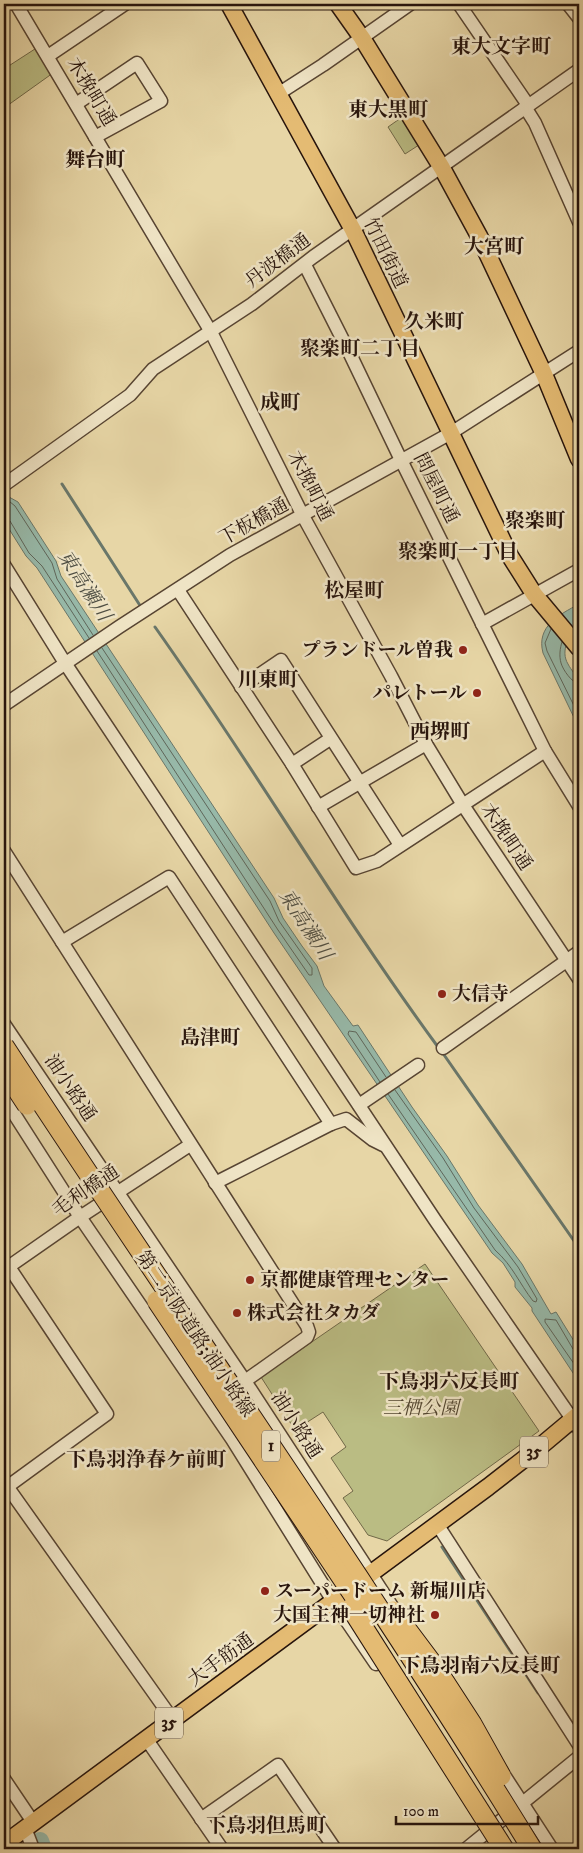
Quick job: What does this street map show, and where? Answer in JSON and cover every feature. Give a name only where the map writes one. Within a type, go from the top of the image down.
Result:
[{"type":"highway","name":"第二京阪道路;油小路線","points":[[4,1046],[313,1522],[518,1849]]},
{"type":"highway","name":"第二京阪道路;油小路線","points":[[4,1070],[481,1766],[532,1849]]},
{"type":"highway","points":[[313,1522],[346,1600],[504,1849]]},
{"type":"highway","points":[[313,1522],[388,1602],[435,1667],[472,1724],[542,1849]]},
{"type":"main road","name":"竹田街道","points":[[229,4],[353,230],[510,556],[534,594],[578,646]]},
{"type":"main road","points":[[338,4],[362,38],[442,168],[479,236],[544,374],[579,460]]},
{"type":"main road","name":"大手筋通","points":[[4,1844],[147,1740],[578,1419]]},
{"type":"street","name":"木挽町通","points":[[16,4],[210,332],[303,516],[426,744],[462,804],[579,979]]},
{"type":"street","points":[[48,56],[125,4]]},
{"type":"street","points":[[278,94],[410,4]]},
{"type":"street","points":[[458,4],[527,106],[579,222]]},
{"type":"street","points":[[568,4],[579,18]]},
{"type":"street","points":[[76,104],[137,63],[161,101],[95,137]]},
{"type":"street","name":"丹波橋通","points":[[4,485],[130,395],[153,369],[210,332],[579,70]]},
{"type":"street","name":"問屋町通","points":[[305,264],[545,751],[579,806]]},
{"type":"street","name":"下板橋通","points":[[4,705],[120,626],[230,556],[451,433],[579,351]]},
{"type":"street","points":[[4,565],[361,1104],[386,1146],[435,1220],[578,1419]]},
{"type":"street","points":[[482,624],[579,570]]},
{"type":"street","points":[[178,590],[292,764],[356,868],[377,861],[545,751]]},
{"type":"street","points":[[241,687],[281,660],[358,783],[400,845]]},
{"type":"street","points":[[292,764],[330,739]]},
{"type":"street","points":[[318,807],[426,744]]},
{"type":"street","points":[[4,851],[214,1183],[307,1326],[309,1332],[307,1337],[245,1381]]},
{"type":"street","points":[[62,942],[169,877],[331,1124]]},
{"type":"street","points":[[443,1048],[579,952]]},
{"type":"street","name":"油小路通","points":[[4,1024],[245,1381],[458,1708],[524,1803],[552,1849]]},
{"type":"street","points":[[361,1104],[416,1066]]},
{"type":"street","points":[[4,1098],[80,1217],[232,1439],[334,1601],[500,1849]]},
{"type":"street","points":[[214,1183],[331,1124],[346,1119],[373,1140],[386,1146]]},
{"type":"street","name":"毛利橋通","points":[[6,1269],[80,1217],[190,1145]]},
{"type":"street","points":[[6,1269],[107,1414],[5,1484],[173,1720]]},
{"type":"street","points":[[436,1524],[579,1745]]},
{"type":"street","points":[[147,1740],[222,1849]]},
{"type":"street","points":[[466,1849],[579,1757]]},
{"type":"street","points":[[201,1819],[278,1765],[335,1849]]},
{"type":"street","points":[[4,1779],[29,1825],[33,1849]]},
{"type":"green space","points":[[38,47],[53,73],[4,108],[4,69]]},
{"type":"green space","points":[[405,115],[422,143],[405,154],[388,127]]},
{"type":"green space","name":"三栖公園","points":[[425,1264],[539,1431],[387,1541],[368,1535],[343,1498],[353,1491],[331,1458],[346,1447],[323,1412],[295,1430],[261,1377]]},
{"type":"water","points":[[4,487],[9,497],[18,502],[56,561],[61,576],[274,898],[283,918],[317,966],[324,986],[353,1026],[358,1025],[478,1205],[522,1264],[551,1314],[556,1312],[579,1349],[579,1382],[532,1311],[532,1308],[515,1287],[515,1282],[503,1263],[492,1253],[274,933],[37,568],[26,556],[4,521]]},
{"type":"water","points":[[579,604],[579,625],[569,638],[565,654],[579,685],[579,728],[543,653],[542,644],[543,636],[551,622]]},
{"type":"waterway","points":[[62,484],[141,607]]},
{"type":"waterway","points":[[155,627],[365,943],[438,1047]]},
{"type":"waterway","points":[[442,1052],[579,1248]]},
{"type":"waterway","points":[[442,1547],[538,1693]]},
{"type":"waterway","points":[[40,1841],[43,1849]]},
{"type":"place","name":"プランドール曽我","points":[[463,650]]},
{"type":"place","name":"パレトール","points":[[477,693]]},
{"type":"place","name":"大信寺","points":[[442,994]]},
{"type":"place","name":"京都健康管理センター","points":[[250,1280]]},
{"type":"place","name":"株式会社タカダ","points":[[237,1313]]},
{"type":"place","name":"スーパードーム 新堀川店","points":[[265,1591]]},
{"type":"place","name":"大国主神一切神社","points":[[435,1615]]},
{"type":"district","name":"東大文字町","points":[[501,47]]},
{"type":"district","name":"東大黒町","points":[[388,110]]},
{"type":"district","name":"舞台町","points":[[95,160]]},
{"type":"district","name":"大宮町","points":[[494,247]]},
{"type":"district","name":"久米町","points":[[434,322]]},
{"type":"district","name":"聚楽町二丁目","points":[[360,349]]},
{"type":"district","name":"成町","points":[[280,403]]},
{"type":"district","name":"聚楽町","points":[[535,521]]},
{"type":"district","name":"聚楽町一丁目","points":[[458,552]]},
{"type":"district","name":"松屋町","points":[[354,591]]},
{"type":"district","name":"川東町","points":[[268,680]]},
{"type":"district","name":"西堺町","points":[[440,732]]},
{"type":"district","name":"島津町","points":[[210,1038]]},
{"type":"district","name":"下鳥羽六反長町","points":[[449,1382]]},
{"type":"district","name":"下鳥羽浄春ケ前町","points":[[146,1460]]},
{"type":"district","name":"下鳥羽南六反長町","points":[[480,1666]]},
{"type":"district","name":"下鳥羽但馬町","points":[[266,1826]]},
{"type":"water label","name":"東高瀬川","points":[[84,586]]},
{"type":"water label","name":"東高瀬川","points":[[305,925]]}]
